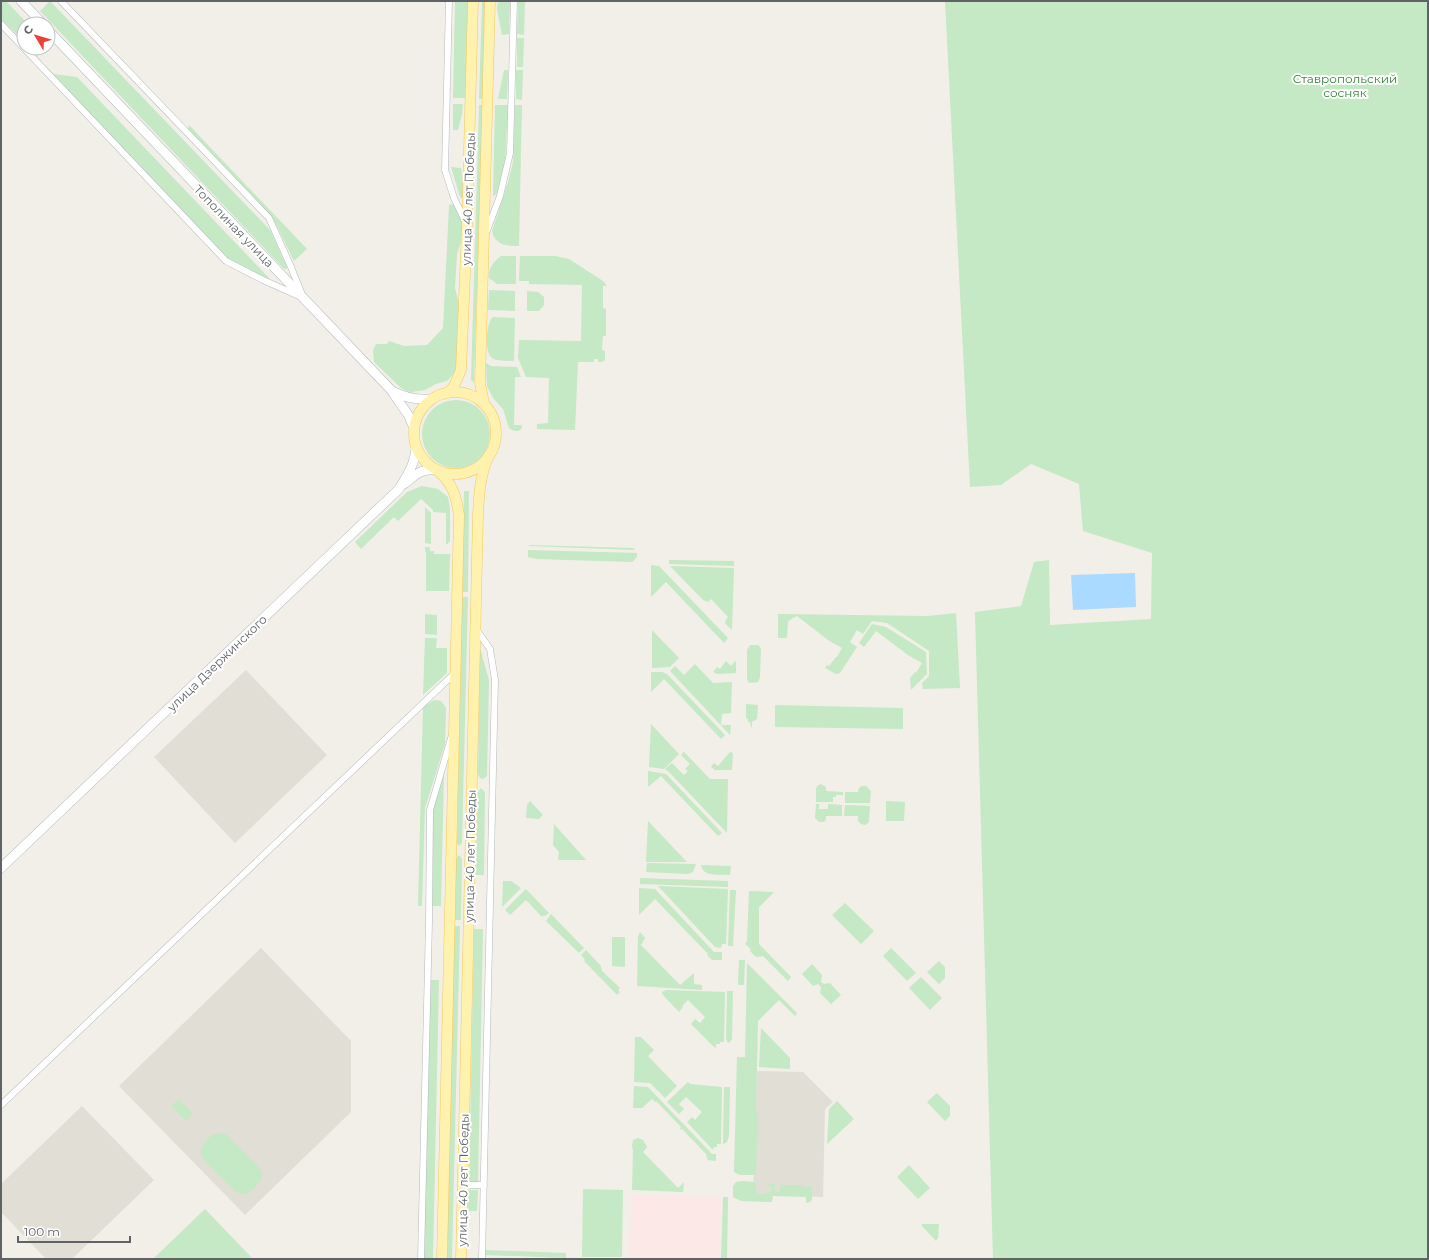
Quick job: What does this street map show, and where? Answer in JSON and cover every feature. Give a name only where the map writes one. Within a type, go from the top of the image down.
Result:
[{"type":"main road","points":[[21,1],[35,16]]},
{"type":"main road","name":"улица 40 лет Победы","points":[[448,393],[454,386],[461,370],[467,226],[473,1]]},
{"type":"main road","name":"улица 40 лет Победы","points":[[484,403],[480,383],[490,1]]},
{"type":"main road","name":"Тополиная улица","points":[[56,38],[392,391],[402,396],[422,400],[432,399]]},
{"type":"main road","points":[[392,391],[409,416],[414,428]]},
{"type":"main road","points":[[456,392],[467,394],[484,403],[489,410],[496,428],[496,440],[489,456],[476,468],[466,473],[451,474],[437,470],[430,466],[422,458],[416,448],[414,428],[416,419],[422,409],[432,399],[448,393],[456,392]]},
{"type":"main road","name":"улица Дзержинского","points":[[1,868],[399,489],[415,458],[416,448]]},
{"type":"main road","name":"улица 40 лет Победы","points":[[461,1259],[479,499],[483,468],[489,456]]},
{"type":"main road","points":[[399,489],[420,471],[437,470]]},
{"type":"main road","name":"улица 40 лет Победы","points":[[437,470],[446,478],[453,489],[459,515],[442,1259]]},
{"type":"main road","points":[[452,851],[470,851]]},
{"type":"street","points":[[61,1],[269,218],[303,298]]},
{"type":"street","points":[[449,1],[444,170],[454,198],[467,226]]},
{"type":"street","name":"улица 40 лет Победы","points":[[484,238],[500,196],[510,153],[514,1]]},
{"type":"street","points":[[1,24],[226,261],[303,298]]},
{"type":"street","points":[[476,629],[490,649],[495,680],[482,1259]]},
{"type":"street","points":[[1,1105],[456,672]]},
{"type":"street","points":[[421,1259],[429,922],[430,810],[455,725]]},
{"type":"street","points":[[463,1185],[484,1185]]},
{"type":"shaded area","points":[[246,670],[327,755],[235,843],[154,757]]},
{"type":"shaded area","points":[[261,948],[351,1041],[351,1112],[245,1215],[119,1086]]},
{"type":"shaded area","points":[[757,1071],[803,1072],[833,1102],[825,1109],[823,1197],[753,1194]]},
{"type":"shaded area","points":[[82,1106],[154,1180],[72,1259],[46,1259],[1,1212],[1,1184]]},
{"type":"shaded area","points":[[631,1195],[721,1197],[720,1259],[630,1259]]},
{"type":"green space","points":[[1,1],[6,1],[20,16],[16,16],[16,33],[1,19]]},
{"type":"green space","points":[[50,1],[270,230],[287,267],[286,269],[284,269],[56,28],[56,16],[45,16],[40,11]]},
{"type":"green space","points":[[455,1],[469,1],[467,98],[453,98]]},
{"type":"green space","points":[[482,1],[485,1],[483,99],[479,99]]},
{"type":"green space","points":[[498,1],[510,1],[509,34],[502,35],[497,9]]},
{"type":"green space","points":[[518,1],[525,1],[524,35],[517,34]]},
{"type":"green space","name":"Ставропольский сосняк","points":[[945,1],[1428,1],[1428,1259],[993,1259],[975,612],[1021,606],[1034,562],[1049,560],[1050,625],[1151,619],[1152,553],[1083,531],[1079,484],[1031,464],[1001,485],[970,487]]},
{"type":"green space","points":[[517,38],[524,38],[523,67],[517,67]]},
{"type":"green space","points":[[504,70],[508,70],[507,99],[498,99]]},
{"type":"green space","points":[[516,70],[523,70],[522,100],[516,99]]},
{"type":"green space","points":[[53,74],[77,77],[269,278],[269,281],[229,260]]},
{"type":"green space","points":[[453,104],[463,104],[458,130],[453,130]]},
{"type":"green space","points":[[479,105],[483,105],[473,382],[471,380]]},
{"type":"green space","points":[[495,105],[508,105],[505,163],[497,193],[493,197]]},
{"type":"green space","points":[[515,105],[522,105],[519,246],[510,246],[498,242],[493,236],[492,231],[513,162]]},
{"type":"green space","points":[[189,125],[307,249],[294,261],[276,224],[187,131]]},
{"type":"green space","points":[[451,167],[461,168],[464,189],[463,199],[460,197]]},
{"type":"green space","points":[[450,204],[454,205],[463,221],[462,238],[457,254],[455,288],[460,308],[458,363],[455,372],[447,381],[436,384],[425,390],[411,392],[406,391],[374,362],[373,350],[376,344],[387,344],[389,341],[404,346],[427,345],[443,328]]},
{"type":"green space","points":[[501,256],[516,256],[516,284],[497,284],[489,278],[489,272],[492,266]]},
{"type":"green space","points":[[520,256],[555,256],[569,259],[603,281],[607,286],[603,286],[603,308],[606,309],[606,336],[603,336],[602,350],[605,351],[605,360],[598,362],[598,359],[594,359],[594,362],[578,362],[575,430],[537,429],[537,424],[548,423],[549,378],[526,377],[518,358],[519,340],[581,341],[582,285],[529,284],[529,281],[519,281]]},
{"type":"green space","points":[[489,290],[515,291],[515,311],[488,310]]},
{"type":"green space","points":[[527,291],[538,292],[544,297],[544,305],[539,311],[527,311]]},
{"type":"green space","points":[[493,317],[515,318],[514,361],[497,360],[489,355],[487,331]]},
{"type":"green space","points":[[486,363],[491,366],[517,367],[521,377],[515,377],[514,425],[522,425],[522,428],[519,431],[514,431],[509,428],[503,409],[493,398],[487,386]]},
{"type":"green space","points":[[456,400],[469,403],[480,410],[487,421],[490,434],[487,447],[480,458],[469,465],[456,468],[443,465],[432,458],[425,447],[422,434],[425,421],[432,410],[443,403]]},
{"type":"green space","points":[[422,486],[438,489],[448,497],[450,509],[450,541],[446,545],[446,513],[433,512],[433,510],[421,499],[398,521],[394,517],[361,549],[355,542],[407,492]]},
{"type":"green space","points":[[464,491],[469,491],[468,592],[462,592]]},
{"type":"green space","points":[[425,507],[431,513],[431,544],[425,543]]},
{"type":"green space","points":[[529,546],[633,548],[635,550]]},
{"type":"green space","points":[[425,547],[430,547],[430,551],[434,551],[434,554],[450,554],[449,591],[426,591]]},
{"type":"green space","points":[[528,550],[637,553],[637,557],[632,562],[536,559],[528,557]]},
{"type":"green space","points":[[669,560],[734,561],[734,566],[669,564]]},
{"type":"green space","points":[[651,565],[659,566],[728,638],[724,643],[666,582],[651,597]]},
{"type":"green space","points":[[670,566],[734,568],[732,630],[725,623],[728,617],[711,599],[708,602],[703,600]]},
{"type":"green space","points":[[462,597],[468,597],[462,843],[459,846],[457,843]]},
{"type":"green space","points":[[956,613],[960,688],[923,689],[922,683],[929,676],[929,651],[887,623],[872,621],[863,634],[857,630],[850,642],[857,647],[840,673],[836,674],[825,668],[827,665],[829,666],[837,657],[842,648],[828,640],[797,616],[788,621],[787,638],[778,638],[778,614],[927,616]]},
{"type":"green space","points":[[425,614],[437,615],[437,635],[425,634]]},
{"type":"green space","points":[[872,624],[886,627],[926,652],[927,674],[911,690],[910,678],[915,672],[916,673],[922,663],[908,655],[876,631],[864,647],[859,643]]},
{"type":"green space","points":[[652,630],[679,658],[670,667],[652,668]]},
{"type":"green space","points":[[425,638],[437,638],[436,648],[447,648],[447,673],[423,695]]},
{"type":"green space","points":[[750,645],[758,645],[761,648],[760,677],[758,682],[749,683],[747,679],[747,650]]},
{"type":"green space","points":[[480,648],[489,680],[487,776],[483,779],[480,778],[478,774]]},
{"type":"green space","points":[[726,661],[731,666],[735,661],[736,662],[736,673],[717,674],[713,672],[717,667],[720,669]]},
{"type":"green space","points":[[695,664],[713,683],[732,682],[731,713],[722,714],[721,725],[731,725],[730,735],[670,671],[675,666],[684,675]]},
{"type":"green space","points":[[651,672],[662,672],[667,674],[725,735],[721,739],[664,679],[651,692]]},
{"type":"green space","points":[[434,700],[441,701],[446,708],[445,744],[425,808],[422,906],[418,906],[423,707]]},
{"type":"green space","points":[[746,704],[758,705],[757,719],[752,722],[752,727],[746,718]]},
{"type":"green space","points":[[775,705],[903,708],[903,729],[775,727]]},
{"type":"green space","points":[[651,724],[679,754],[664,769],[649,767]]},
{"type":"green space","points":[[684,752],[710,779],[728,779],[727,833],[665,769],[672,763],[684,775],[688,771],[685,769],[690,764],[681,755]]},
{"type":"green space","points":[[730,752],[733,753],[732,770],[715,770],[711,767],[714,763],[718,766]]},
{"type":"green space","points":[[648,771],[666,774],[722,833],[718,836],[661,776],[648,787]]},
{"type":"green space","points":[[444,773],[441,906],[431,906],[433,810]]},
{"type":"green space","points":[[821,784],[826,787],[826,791],[843,792],[843,795],[836,795],[836,797],[833,797],[833,802],[816,802],[816,789],[817,786]]},
{"type":"green space","points":[[866,786],[871,791],[870,803],[845,803],[845,792],[858,792],[859,788]]},
{"type":"green space","points":[[481,788],[485,792],[484,875],[476,875],[477,793]]},
{"type":"green space","points":[[530,801],[543,815],[539,819],[526,818],[527,805]]},
{"type":"green space","points":[[886,801],[905,802],[904,821],[886,821]]},
{"type":"green space","points":[[816,804],[819,804],[819,809],[828,809],[828,804],[842,805],[842,816],[826,816],[824,822],[819,822],[815,818]]},
{"type":"green space","points":[[845,805],[870,806],[869,822],[865,825],[858,821],[858,816],[844,816]]},
{"type":"green space","points":[[648,821],[687,862],[646,862]]},
{"type":"green space","points":[[554,824],[586,860],[558,860],[559,852],[553,845]]},
{"type":"green space","points":[[459,855],[462,859],[461,920],[455,920],[456,859]]},
{"type":"green space","points":[[647,863],[696,864],[693,872],[688,874],[646,872]]},
{"type":"green space","points":[[701,865],[731,866],[730,875],[708,874],[702,869]]},
{"type":"green space","points":[[640,878],[728,881],[728,887],[640,884]]},
{"type":"green space","points":[[503,881],[511,881],[521,888],[502,907]]},
{"type":"green space","points":[[658,886],[728,889],[726,944],[722,944],[721,948],[715,947]]},
{"type":"green space","points":[[639,888],[655,889],[714,952],[722,952],[722,960],[712,960],[655,899],[639,915]]},
{"type":"green space","points":[[526,889],[549,913],[542,917],[526,900],[510,915],[505,910]]},
{"type":"green space","points":[[730,890],[736,890],[733,946],[728,946]]},
{"type":"green space","points":[[749,891],[774,892],[759,907],[759,944],[791,977],[788,981],[763,956],[756,957],[750,951],[751,949],[745,944],[747,941]]},
{"type":"green space","points":[[845,903],[874,931],[861,944],[832,915]]},
{"type":"green space","points":[[551,914],[584,948],[579,953],[546,921]]},
{"type":"green space","points":[[454,926],[460,926],[452,1259],[447,1259]]},
{"type":"green space","points":[[474,929],[483,929],[478,1183],[469,1182]]},
{"type":"green space","points":[[640,932],[645,938],[641,945],[680,985],[694,973],[694,984],[702,985],[702,990],[637,986],[638,937]]},
{"type":"green space","points":[[612,937],[625,937],[625,967],[612,966]]},
{"type":"green space","points":[[891,948],[916,973],[907,981],[883,956]]},
{"type":"green space","points":[[586,950],[601,966],[602,971],[620,988],[618,990],[620,992],[617,995],[584,961],[585,960],[581,955]]},
{"type":"green space","points":[[739,960],[745,960],[744,985],[738,985]]},
{"type":"green space","points":[[939,961],[945,967],[945,978],[939,984],[927,972]]},
{"type":"green space","points":[[747,963],[797,1013],[795,1016],[779,1000],[758,1021],[756,1175],[740,1175],[734,1172],[737,1057],[745,1057]]},
{"type":"green space","points":[[812,964],[822,975],[821,982],[824,984],[830,983],[841,995],[831,1004],[820,993],[821,987],[818,984],[813,986],[802,974]]},
{"type":"green space","points":[[921,977],[942,998],[930,1010],[909,988]]},
{"type":"green space","points":[[430,980],[439,980],[433,1259],[424,1259]]},
{"type":"green space","points":[[666,990],[725,992],[724,1042],[716,1044],[716,1048],[714,1047],[691,1024],[695,1019],[700,1023],[705,1017],[688,1000],[679,1012],[662,994],[662,992]]},
{"type":"green space","points":[[727,991],[733,991],[732,1039],[728,1043],[726,1039]]},
{"type":"green space","points":[[761,1028],[790,1058],[790,1069],[759,1067]]},
{"type":"green space","points":[[635,1037],[641,1037],[654,1050],[648,1056],[677,1086],[665,1098],[650,1083],[634,1082]]},
{"type":"green space","points":[[688,1082],[690,1084],[722,1087],[721,1144],[717,1144],[717,1147],[714,1147],[713,1150],[687,1122],[692,1117],[695,1120],[702,1112],[686,1097],[679,1104],[684,1109],[679,1114],[667,1102]]},
{"type":"green space","points":[[634,1086],[648,1087],[712,1154],[716,1154],[716,1161],[707,1160],[707,1155],[682,1129],[680,1129],[681,1127],[656,1101],[655,1102],[652,1099],[642,1108],[633,1108]]},
{"type":"green space","points":[[724,1087],[730,1087],[729,1136],[727,1142],[723,1144]]},
{"type":"green space","points":[[937,1093],[950,1106],[950,1116],[945,1121],[927,1102]]},
{"type":"green space","points":[[179,1099],[193,1113],[186,1121],[171,1106]]},
{"type":"green space","points":[[837,1101],[854,1119],[827,1144],[829,1109]]},
{"type":"green space","points":[[216,1133],[226,1134],[259,1167],[262,1173],[260,1181],[249,1192],[241,1194],[235,1191],[202,1158],[202,1146]]},
{"type":"green space","points":[[638,1138],[643,1140],[647,1147],[643,1152],[678,1188],[684,1182],[683,1192],[632,1190],[632,1146],[633,1140]]},
{"type":"green space","points":[[909,1165],[930,1188],[918,1199],[897,1177]]},
{"type":"green space","points":[[736,1182],[755,1182],[757,1194],[766,1194],[767,1192],[771,1192],[771,1187],[767,1184],[776,1184],[775,1192],[780,1192],[780,1185],[804,1185],[804,1187],[808,1187],[808,1185],[812,1188],[812,1200],[806,1203],[806,1197],[773,1196],[772,1202],[741,1201],[733,1197],[733,1186]]},
{"type":"green space","points":[[583,1189],[623,1190],[622,1257],[582,1257]]},
{"type":"green space","points":[[468,1190],[478,1190],[477,1211],[468,1211]]},
{"type":"green space","points":[[723,1197],[728,1197],[727,1259],[721,1259]]},
{"type":"green space","points":[[205,1209],[253,1259],[153,1259]]},
{"type":"green space","points":[[922,1224],[939,1224],[938,1238],[936,1241],[922,1226]]},
{"type":"green space","points":[[485,1250],[566,1253],[566,1258],[485,1255]]},
{"type":"water","points":[[1135,573],[1136,607],[1073,610],[1071,575]]}]
